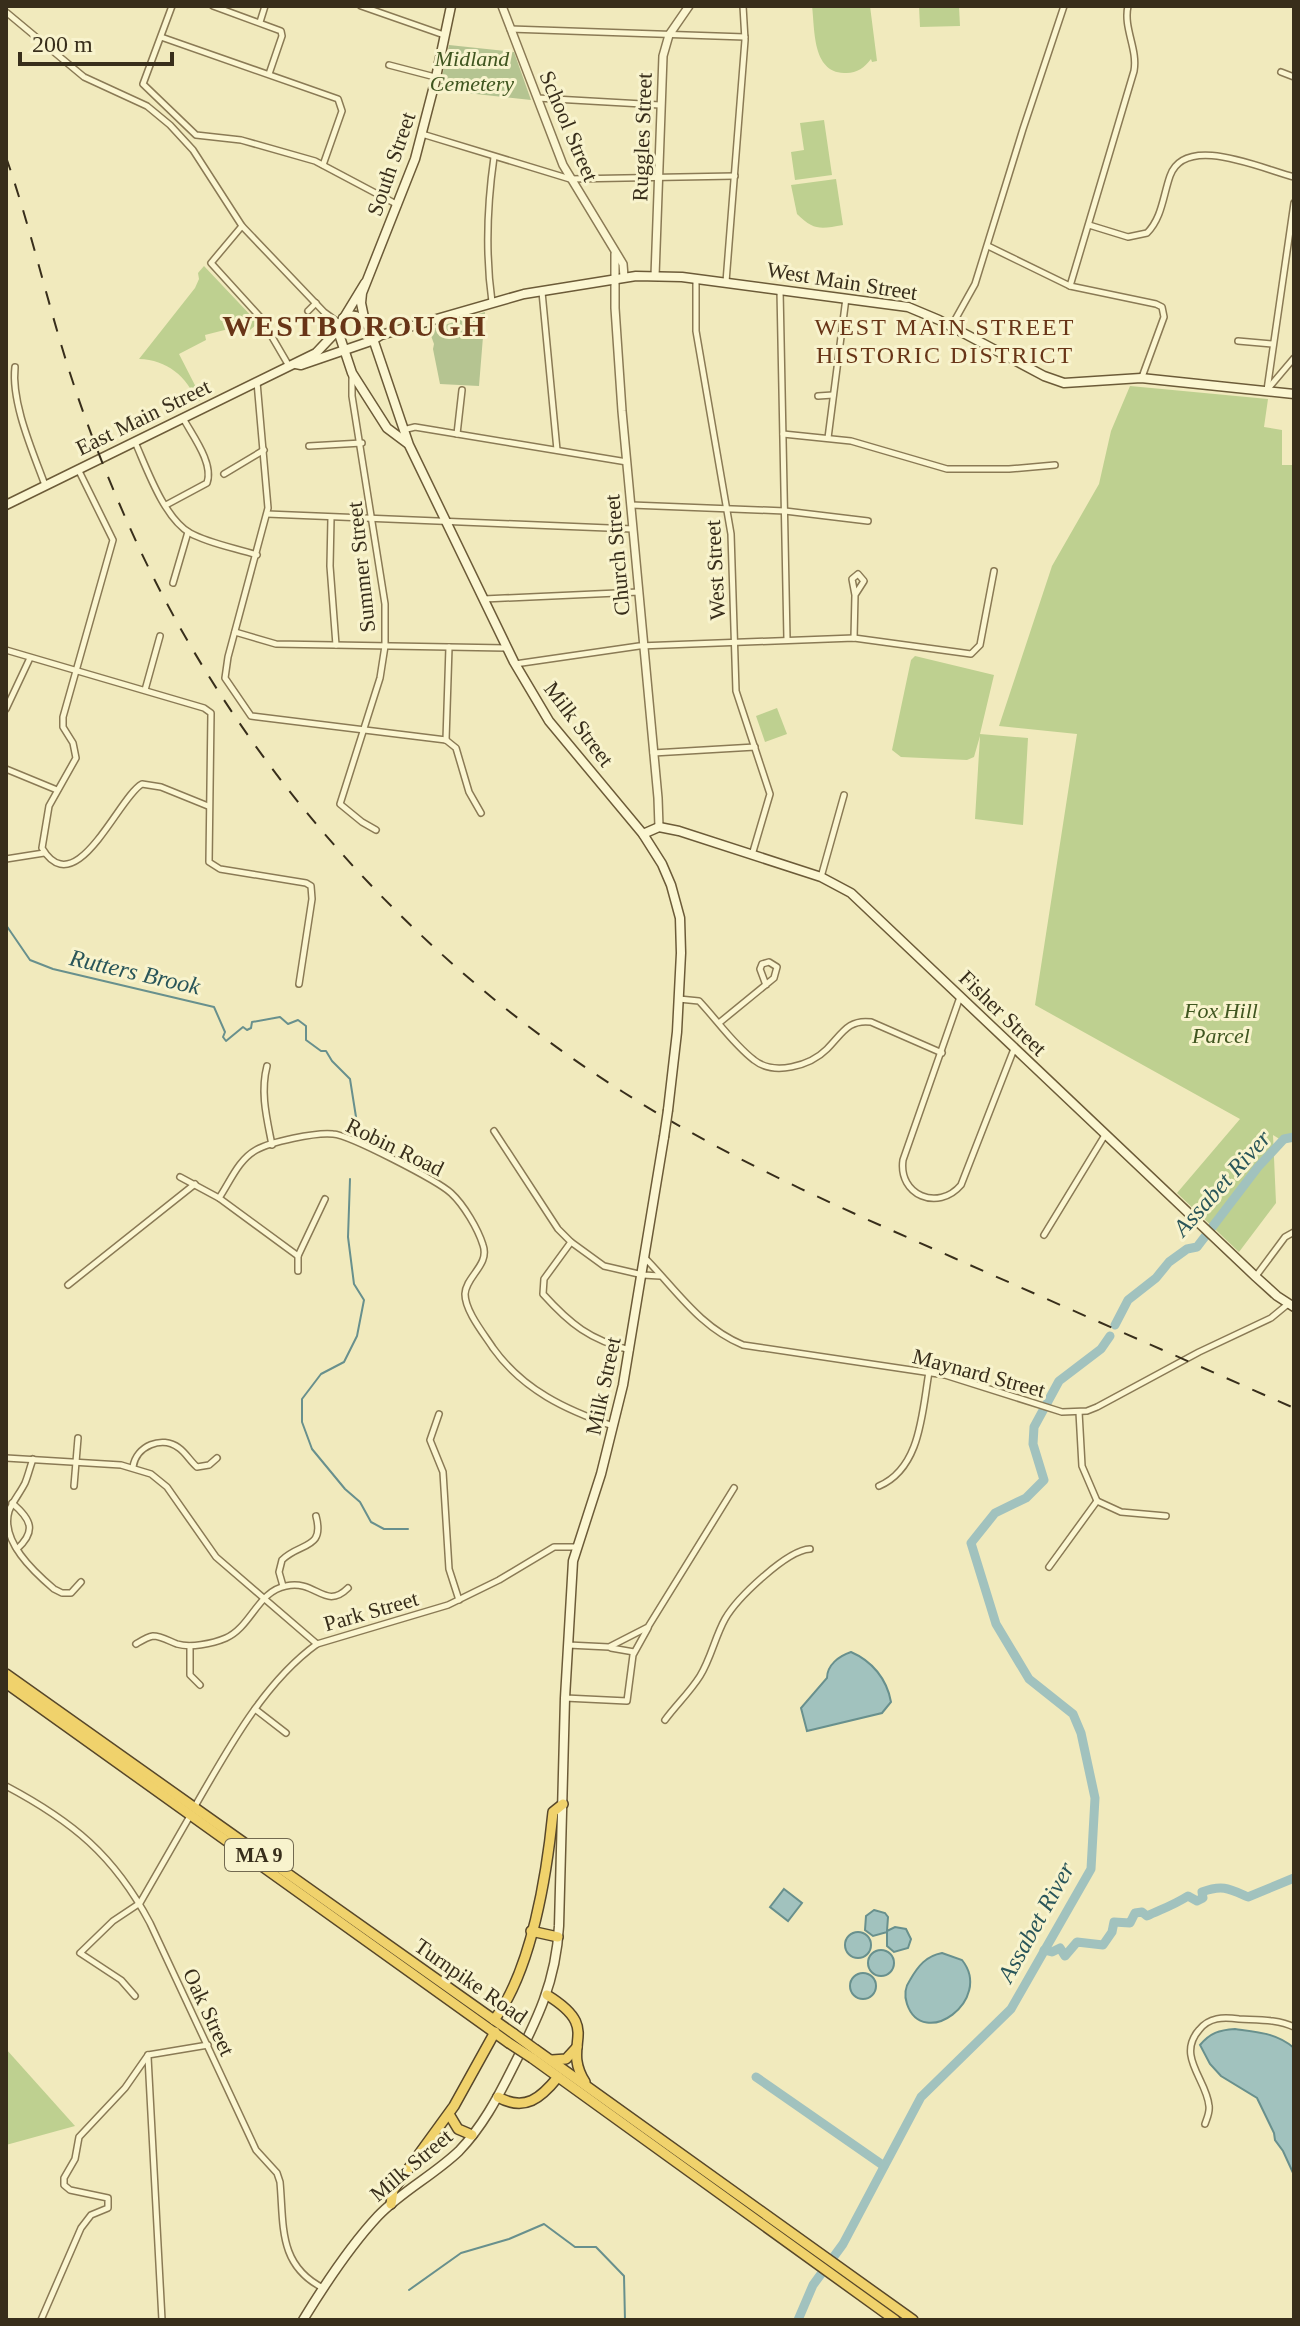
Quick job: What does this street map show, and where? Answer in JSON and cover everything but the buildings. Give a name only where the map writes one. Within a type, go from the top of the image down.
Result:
[{"type":"highway","name":"Turnpike Road","points":[[6,1674],[495,2032],[512,2038]]},
{"type":"highway","name":"Turnpike Road","points":[[6,1683],[494,2020],[558,2077],[913,2320]]},
{"type":"highway","points":[[494,2020],[515,1982],[545,1871],[553,1812],[563,1804]]},
{"type":"highway","points":[[531,1931],[558,1937]]},
{"type":"highway","points":[[547,1995],[574,2015],[579,2031],[578,2068],[590,2088]]},
{"type":"highway","points":[[391,2204],[393,2190],[449,2114],[495,2032]]},
{"type":"highway","points":[[552,2060],[566,2059],[577,2047]]},
{"type":"highway","name":"Turnpike Road","points":[[534,2054],[552,2060],[823,2261]]},
{"type":"highway","points":[[498,2097],[515,2103],[531,2102],[545,2093],[558,2077]]},
{"type":"highway","points":[[449,2114],[458,2129],[472,2135]]},
{"type":"highway","name":"Turnpike Road","points":[[834,2268],[895,2320]]},
{"type":"main road","name":"South Street","points":[[327,344],[365,283],[398,205],[422,134],[451,6]]},
{"type":"main road","name":"West Main Street","points":[[356,344],[492,302],[542,291],[620,278],[696,278],[908,307],[1057,382],[1078,384],[1141,378],[1294,394]]},
{"type":"main road","name":"South Street","points":[[365,283],[361,300],[366,323]]},
{"type":"main road","points":[[340,338],[346,344],[356,344],[365,337],[366,323],[352,315],[340,323],[340,338],[343,349],[352,373],[394,435],[409,445]]},
{"type":"main road","name":"Milk Street","points":[[303,2320],[366,2230],[391,2204],[449,2160],[472,2135],[498,2097],[547,1995],[558,1937],[570,1583],[576,1547],[598,1485],[631,1350],[668,1110],[679,999],[681,941],[678,907],[667,875],[643,834],[555,731],[515,664],[409,445],[375,338],[366,323]]},
{"type":"main road","name":"East Main Street","points":[[293,366],[327,344]]},
{"type":"main road","name":"East Main Street","points":[[6,505],[257,382],[356,344]]},
{"type":"main road","points":[[327,355],[339,357],[348,363]]},
{"type":"main road","points":[[643,834],[659,827]]},
{"type":"main road","name":"Fisher Street","points":[[659,827],[841,886],[1256,1277],[1291,1306]]},
{"type":"street","points":[[172,6],[143,84],[196,135],[241,140],[323,165],[398,205]]},
{"type":"street","points":[[213,6],[280,29],[283,34],[269,74]]},
{"type":"street","points":[[260,22],[265,6]]},
{"type":"street","points":[[361,6],[445,36]]},
{"type":"street","name":"School Street","points":[[502,6],[570,179],[615,254],[620,278]]},
{"type":"street","name":"Ruggles Street","points":[[655,276],[663,56],[669,35],[689,6]]},
{"type":"street","points":[[726,282],[745,37],[743,6]]},
{"type":"street","points":[[951,327],[972,291],[988,246],[1064,6]]},
{"type":"street","points":[[1070,286],[1136,64],[1126,16],[1128,6]]},
{"type":"street","points":[[6,12],[84,77],[147,106],[170,125],[193,150],[242,226],[316,303],[340,323]]},
{"type":"street","points":[[510,29],[745,37]]},
{"type":"street","points":[[161,37],[341,102],[342,114],[323,165]]},
{"type":"street","points":[[389,65],[436,78]]},
{"type":"street","points":[[1281,72],[1294,77]]},
{"type":"street","points":[[536,98],[660,105]]},
{"type":"street","points":[[422,134],[570,179],[735,176]]},
{"type":"street","points":[[1089,225],[1128,237],[1147,233],[1156,221],[1173,168],[1189,156],[1207,154],[1294,177]]},
{"type":"street","points":[[492,302],[486,254],[494,157]]},
{"type":"street","points":[[1267,390],[1294,203]]},
{"type":"street","points":[[242,226],[211,263],[257,312],[293,366]]},
{"type":"street","points":[[988,246],[1070,286],[1162,307],[1164,317],[1141,378]]},
{"type":"street","name":"Church Street","points":[[620,278],[615,308],[659,827]]},
{"type":"street","name":"West Street","points":[[696,278],[696,331],[728,509],[734,577],[736,691],[768,783],[770,799],[752,855]]},
{"type":"street","points":[[780,289],[787,639]]},
{"type":"street","points":[[542,291],[557,450]]},
{"type":"street","points":[[828,438],[846,297]]},
{"type":"street","points":[[308,311],[316,303]]},
{"type":"street","points":[[1238,341],[1273,344]]},
{"type":"street","points":[[1267,390],[1294,358]]},
{"type":"street","points":[[15,367],[14,382],[22,416],[45,485]]},
{"type":"street","name":"Summer Street","points":[[352,373],[351,388],[385,604],[385,646],[380,678],[340,804],[376,830]]},
{"type":"street","points":[[257,382],[267,514],[225,678],[251,716],[446,740],[456,748],[469,792],[481,813]]},
{"type":"street","points":[[457,434],[462,390]]},
{"type":"street","points":[[818,396],[833,395]]},
{"type":"street","points":[[166,505],[207,483],[209,477],[206,464],[183,418]]},
{"type":"street","points":[[394,435],[415,427],[627,462]]},
{"type":"street","points":[[783,434],[828,438],[874,447],[947,469],[1055,465]]},
{"type":"street","points":[[135,442],[166,505],[188,532],[257,555]]},
{"type":"street","points":[[309,446],[362,443]]},
{"type":"street","points":[[224,474],[264,450]]},
{"type":"street","points":[[78,469],[113,540],[63,724],[75,748],[76,758],[57,790],[46,817],[42,841],[45,853],[63,863],[83,856],[95,845],[128,797],[142,784],[161,787],[208,806]]},
{"type":"street","points":[[631,505],[785,511],[868,521]]},
{"type":"street","points":[[267,514],[633,529]]},
{"type":"street","points":[[331,518],[330,566],[336,645]]},
{"type":"street","points":[[173,583],[188,532]]},
{"type":"street","points":[[515,664],[643,646],[787,639],[854,638],[966,655],[973,653],[980,645],[994,571]]},
{"type":"street","points":[[484,599],[639,592]]},
{"type":"street","points":[[854,638],[855,595]]},
{"type":"street","points":[[235,632],[276,644],[507,648]]},
{"type":"street","points":[[145,690],[160,636]]},
{"type":"street","points":[[446,740],[449,647]]},
{"type":"street","points":[[6,650],[204,708],[212,714],[207,856],[211,865],[220,869],[310,885],[312,899],[299,984]]},
{"type":"street","points":[[6,709],[30,658]]},
{"type":"street","points":[[653,753],[755,747]]},
{"type":"street","points":[[6,769],[57,790]]},
{"type":"street","points":[[821,877],[844,795]]},
{"type":"street","points":[[6,859],[45,853]]},
{"type":"street","points":[[719,1023],[766,985]]},
{"type":"street","points":[[960,996],[902,1165],[904,1179],[917,1195],[931,1199],[949,1196],[962,1183],[1014,1049]]},
{"type":"street","points":[[679,999],[699,1001],[753,1060],[774,1069],[796,1065],[817,1056],[849,1024],[860,1021],[871,1022],[942,1053]]},
{"type":"street","points":[[267,1066],[263,1080],[264,1098],[272,1145]]},
{"type":"street","points":[[494,1131],[558,1229],[571,1242],[598,1263],[643,1275],[661,1276]]},
{"type":"street","name":"Robin Road","points":[[219,1198],[245,1158],[254,1151],[320,1135],[343,1136],[453,1195],[483,1245],[484,1259],[467,1287],[465,1297],[494,1349],[509,1366],[553,1402],[614,1426]]},
{"type":"street","points":[[1044,1235],[1105,1135]]},
{"type":"street","points":[[180,1177],[219,1198],[298,1256]]},
{"type":"street","points":[[68,1285],[195,1184]]},
{"type":"street","points":[[298,1271],[298,1256],[325,1199]]},
{"type":"street","points":[[1256,1277],[1285,1237],[1294,1232]]},
{"type":"street","points":[[571,1242],[544,1279],[543,1294],[590,1337],[631,1350]]},
{"type":"street","name":"Maynard Street","points":[[646,1259],[704,1322],[743,1345],[929,1372],[1062,1412],[1079,1412],[1107,1402],[1291,1306]]},
{"type":"street","points":[[879,1486],[896,1477],[909,1457],[920,1426],[929,1372]]},
{"type":"street","points":[[1079,1412],[1082,1466],[1097,1501],[1121,1512],[1166,1516]]},
{"type":"street","points":[[439,1414],[430,1440],[443,1472],[449,1569],[459,1600]]},
{"type":"street","points":[[74,1486],[78,1438]]},
{"type":"street","points":[[133,1467],[137,1455],[144,1448],[163,1442],[178,1447],[197,1467],[209,1465],[217,1458]]},
{"type":"street","points":[[6,1458],[133,1467],[151,1474],[167,1487],[216,1557],[317,1644]]},
{"type":"street","points":[[33,1459],[23,1487],[12,1503],[8,1527],[17,1549],[48,1584],[62,1593],[71,1593],[81,1582]]},
{"type":"street","points":[[565,1698],[627,1701],[634,1652],[734,1488]]},
{"type":"street","points":[[1049,1567],[1097,1501]]},
{"type":"street","points":[[12,1503],[26,1516],[29,1527],[28,1538],[17,1549]]},
{"type":"street","points":[[283,1586],[279,1572],[282,1560],[316,1539],[320,1531],[316,1516]]},
{"type":"street","name":"Park Street","points":[[140,1903],[229,1748],[255,1709],[317,1644],[459,1600],[554,1547],[576,1547]]},
{"type":"street","points":[[665,1720],[701,1675],[733,1607],[749,1590],[797,1552],[810,1549]]},
{"type":"street","points":[[136,1644],[152,1636],[190,1646],[217,1641],[234,1634],[265,1599],[283,1586],[304,1585],[330,1598],[339,1596],[348,1588]]},
{"type":"street","points":[[609,1647],[648,1627]]},
{"type":"street","points":[[568,1645],[634,1652]]},
{"type":"street","points":[[190,1646],[190,1675],[200,1685]]},
{"type":"street","points":[[255,1709],[286,1733]]},
{"type":"street","name":"Oak Street","points":[[6,1786],[44,1806],[90,1840],[140,1903],[256,2150],[277,2173],[290,2258],[301,2274],[324,2289]]},
{"type":"street","points":[[135,1996],[115,1975],[80,1953],[113,1921],[140,1903]]},
{"type":"street","points":[[1205,2124],[1209,2102],[1191,2055],[1192,2042],[1201,2028],[1221,2018],[1280,2022],[1294,2027]]},
{"type":"street","points":[[41,2320],[81,2228],[91,2215],[108,2208],[108,2198],[70,2190],[64,2185],[64,2178],[75,2159],[79,2137],[125,2088],[148,2055],[208,2045]]},
{"type":"street","points":[[148,2055],[162,2320]]},
{"type":"green space","points":[[812,6],[870,6],[877,61],[872,62],[871,59],[859,70],[848,73],[834,71],[826,65],[817,48]]},
{"type":"green space","points":[[919,6],[959,6],[960,26],[920,27]]},
{"type":"green space","name":"Midland Cemetery","points":[[449,45],[514,52],[531,100],[439,90]]},
{"type":"green space","points":[[824,120],[832,175],[795,180],[791,152],[804,150],[800,123]]},
{"type":"green space","points":[[836,179],[843,225],[818,227],[797,214],[791,185]]},
{"type":"green space","points":[[204,266],[258,323],[250,330],[248,324],[205,335],[206,340],[179,354],[202,399],[197,402],[188,384],[175,371],[158,362],[139,359],[195,288],[198,273]]},
{"type":"green space","points":[[485,312],[479,386],[440,384],[429,330]]},
{"type":"green space","name":"Fox Hill Parcel","points":[[1130,386],[1268,399],[1264,427],[1282,430],[1282,465],[1294,465],[1294,1132],[1281,1140],[1273,1135],[1276,1203],[1239,1252],[1177,1193],[1240,1119],[1035,1005],[1077,734],[999,726],[1052,566],[1099,484],[1111,431]]},
{"type":"green space","points":[[915,656],[994,675],[980,734],[1028,738],[1023,825],[975,819],[980,736],[974,757],[967,760],[901,757],[892,750],[911,660]]},
{"type":"green space","points":[[777,708],[787,734],[765,742],[756,716]]},
{"type":"green space","points":[[6,2049],[75,2126],[6,2145]]},
{"type":"water","points":[[851,1652],[866,1660],[877,1672],[891,1702],[882,1713],[807,1731],[801,1708],[827,1678],[834,1662]]},
{"type":"water","points":[[784,1889],[802,1903],[788,1921],[770,1907]]},
{"type":"water","points":[[874,1910],[888,1917],[887,1931],[895,1927],[906,1929],[911,1939],[908,1948],[894,1952],[887,1946],[887,1932],[873,1936],[865,1930],[866,1916]]},
{"type":"water","points":[[858,1932],[867,1936],[871,1945],[867,1954],[858,1958],[849,1954],[845,1945],[849,1936]]},
{"type":"water","points":[[881,1950],[890,1954],[894,1963],[890,1972],[881,1976],[872,1972],[868,1963],[872,1954]]},
{"type":"water","points":[[942,1953],[962,1960],[969,1975],[969,1990],[963,2004],[952,2015],[927,2023],[915,2017],[907,2004],[906,1988],[923,1962]]},
{"type":"water","points":[[863,1973],[872,1977],[876,1986],[872,1995],[863,1999],[854,1995],[850,1986],[854,1977]]},
{"type":"water","points":[[1235,2029],[1274,2036],[1294,2048],[1294,2175],[1257,2098],[1221,2076],[1200,2045],[1215,2033]]},
{"type":"waterway","name":"Rutters Brook","points":[[6,925],[30,960],[53,969],[214,1007],[226,1041],[243,1027],[247,1030],[251,1028],[252,1022],[280,1017],[288,1024],[298,1020],[306,1026],[306,1040],[321,1051],[326,1051],[350,1079],[359,1136]]},
{"type":"waterway","name":"Assabet River","points":[[1115,1325],[1128,1300],[1156,1278],[1169,1262],[1187,1249],[1197,1247],[1258,1167],[1284,1139],[1294,1137]]},
{"type":"waterway","name":"Rutters Brook","points":[[350,1179],[348,1237],[354,1284],[364,1300],[357,1336],[344,1362],[321,1374],[302,1399],[302,1422],[312,1449],[360,1502],[371,1522],[384,1529],[408,1529]]},
{"type":"waterway","name":"Assabet River","points":[[798,2320],[813,2285],[843,2244],[921,2097],[1011,2009],[1091,1869],[1095,1798],[1081,1733],[1073,1714],[1029,1679],[996,1624],[971,1543],[995,1513],[1026,1498],[1044,1480],[1033,1444],[1034,1427],[1059,1381],[1101,1349],[1110,1336]]},
{"type":"waterway","points":[[1044,1950],[1052,1952],[1060,1948],[1065,1956],[1077,1942],[1103,1945],[1112,1932],[1114,1922],[1130,1923],[1135,1913],[1142,1912],[1147,1916],[1188,1896],[1197,1901],[1203,1898],[1202,1892],[1226,1888],[1248,1897],[1294,1878]]},
{"type":"waterway","points":[[756,2077],[884,2166]]},
{"type":"waterway","points":[[409,2290],[461,2253],[509,2239],[544,2224],[575,2247],[596,2247],[624,2276],[625,2320]]},
{"type":"railway","points":[[6,157],[68,367],[93,437],[141,552],[183,633],[231,711],[285,785],[344,856],[407,922],[475,984],[547,1040],[623,1092],[703,1139],[869,1220],[1294,1408]]},
{"type":"district","name":"WESTBOROUGH","points":[[355,325]]},
{"type":"district","name":"WEST MAIN STREET HISTORIC DISTRICT","points":[[945,341]]}]
